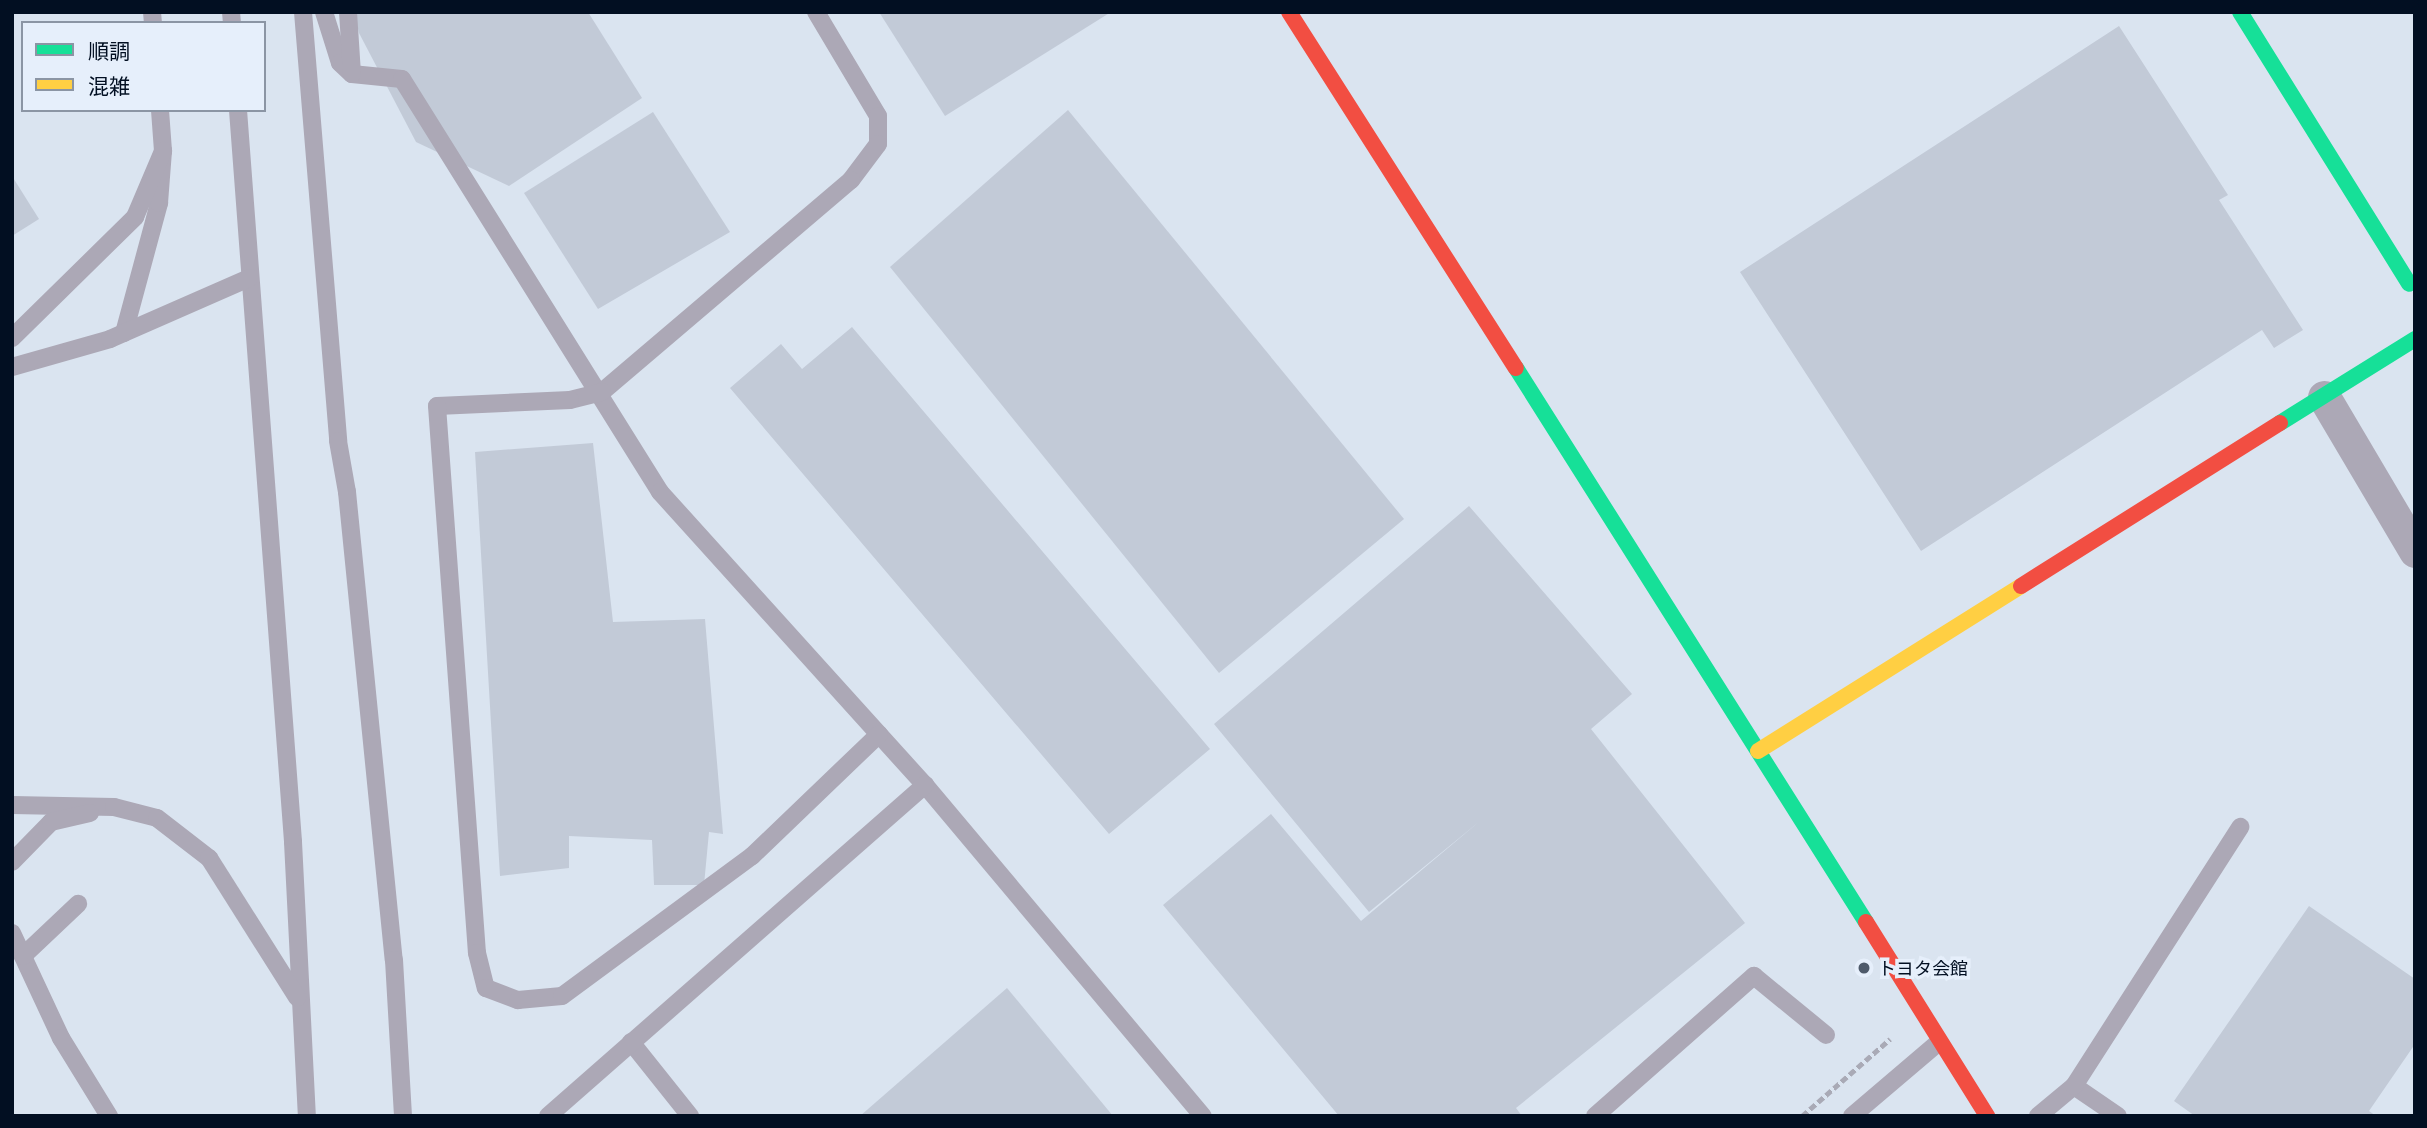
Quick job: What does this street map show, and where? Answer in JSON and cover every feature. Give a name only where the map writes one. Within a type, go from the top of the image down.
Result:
[{"type":"street","points":[[1289,12],[1987,1116]]},
{"type":"street","points":[[2240,12],[2409,284]]},
{"type":"street","points":[[1758,751],[2415,339]]},
{"type":"street","points":[[2324,397],[2415,551]]},
{"type":"lane","points":[[303,12],[338,441],[347,492],[392,946],[403,1116]]},
{"type":"lane","points":[[324,12],[340,63],[352,74],[402,79],[602,392],[660,492],[926,785],[1203,1116]]},
{"type":"lane","points":[[348,12],[352,74]]},
{"type":"lane","points":[[816,12],[878,116],[878,144],[851,180],[602,392],[570,400],[437,406],[477,953],[486,988],[518,1000],[562,996],[752,856],[879,734]]},
{"type":"lane","points":[[124,333],[159,203],[163,151],[160,112]]},
{"type":"lane","points":[[238,112],[293,842],[307,1116]]},
{"type":"lane","points":[[12,338],[135,217],[163,151]]},
{"type":"lane","points":[[12,367],[124,333],[249,278]]},
{"type":"lane","points":[[548,1116],[926,785]]},
{"type":"lane","points":[[12,805],[114,807],[157,818],[209,858],[299,1000]]},
{"type":"lane","points":[[12,862],[51,822],[114,807]]},
{"type":"lane","points":[[2038,1116],[2074,1086],[2240,827]]},
{"type":"lane","points":[[23,956],[78,904]]},
{"type":"lane","points":[[12,933],[61,1038],[109,1116]]},
{"type":"lane","points":[[1595,1116],[1754,976],[1826,1035]]},
{"type":"lane","points":[[631,1042],[690,1116]]},
{"type":"lane","points":[[1852,1116],[1939,1042]]},
{"type":"lane","points":[[2074,1086],[2118,1116]]},
{"type":"path","points":[[1802,1116],[1891,1039]]},
{"type":"building","points":[[354,12],[588,12],[642,98],[509,186],[416,142],[359,33]]},
{"type":"building","points":[[879,12],[1111,12],[945,116]]},
{"type":"building","points":[[2119,26],[2228,195],[2219,200],[2303,330],[2274,348],[2262,330],[1921,551],[1740,272]]},
{"type":"building","points":[[1068,110],[1404,519],[1219,673],[890,267]]},
{"type":"building","points":[[653,112],[730,232],[598,309],[524,193]]},
{"type":"building","points":[[12,176],[39,219],[12,236]]},
{"type":"building","points":[[852,327],[1210,749],[1109,834],[730,388],[781,344],[802,369]]},
{"type":"building","points":[[593,443],[613,622],[705,619],[723,834],[709,832],[704,885],[654,885],[652,840],[569,836],[569,868],[500,876],[475,452]]},
{"type":"building","points":[[1469,506],[1632,694],[1591,729],[1745,923],[1516,1108],[1522,1116],[1339,1116],[1163,905],[1271,814],[1361,921],[1480,821],[1369,912],[1214,724]]},
{"type":"building","points":[[2309,906],[2415,979],[2415,1044],[2369,1111],[2376,1116],[2195,1116],[2174,1101]]},
{"type":"building","points":[[1007,988],[1113,1116],[860,1116]]},
{"type":"traffic: fast","points":[[2240,12],[2409,284]]},
{"type":"traffic: fast","points":[[2280,423],[2415,339]]},
{"type":"traffic: fast","points":[[1516,368],[1866,922]]},
{"type":"traffic: slow","points":[[1758,751],[2021,586]]},
{"type":"traffic: jam","points":[[1289,12],[1516,368]]},
{"type":"traffic: jam","points":[[2021,586],[2280,423]]},
{"type":"traffic: jam","points":[[1866,922],[1987,1116]]},
{"type":"place","name":"トヨタ会館","points":[[1864,968]]}]
